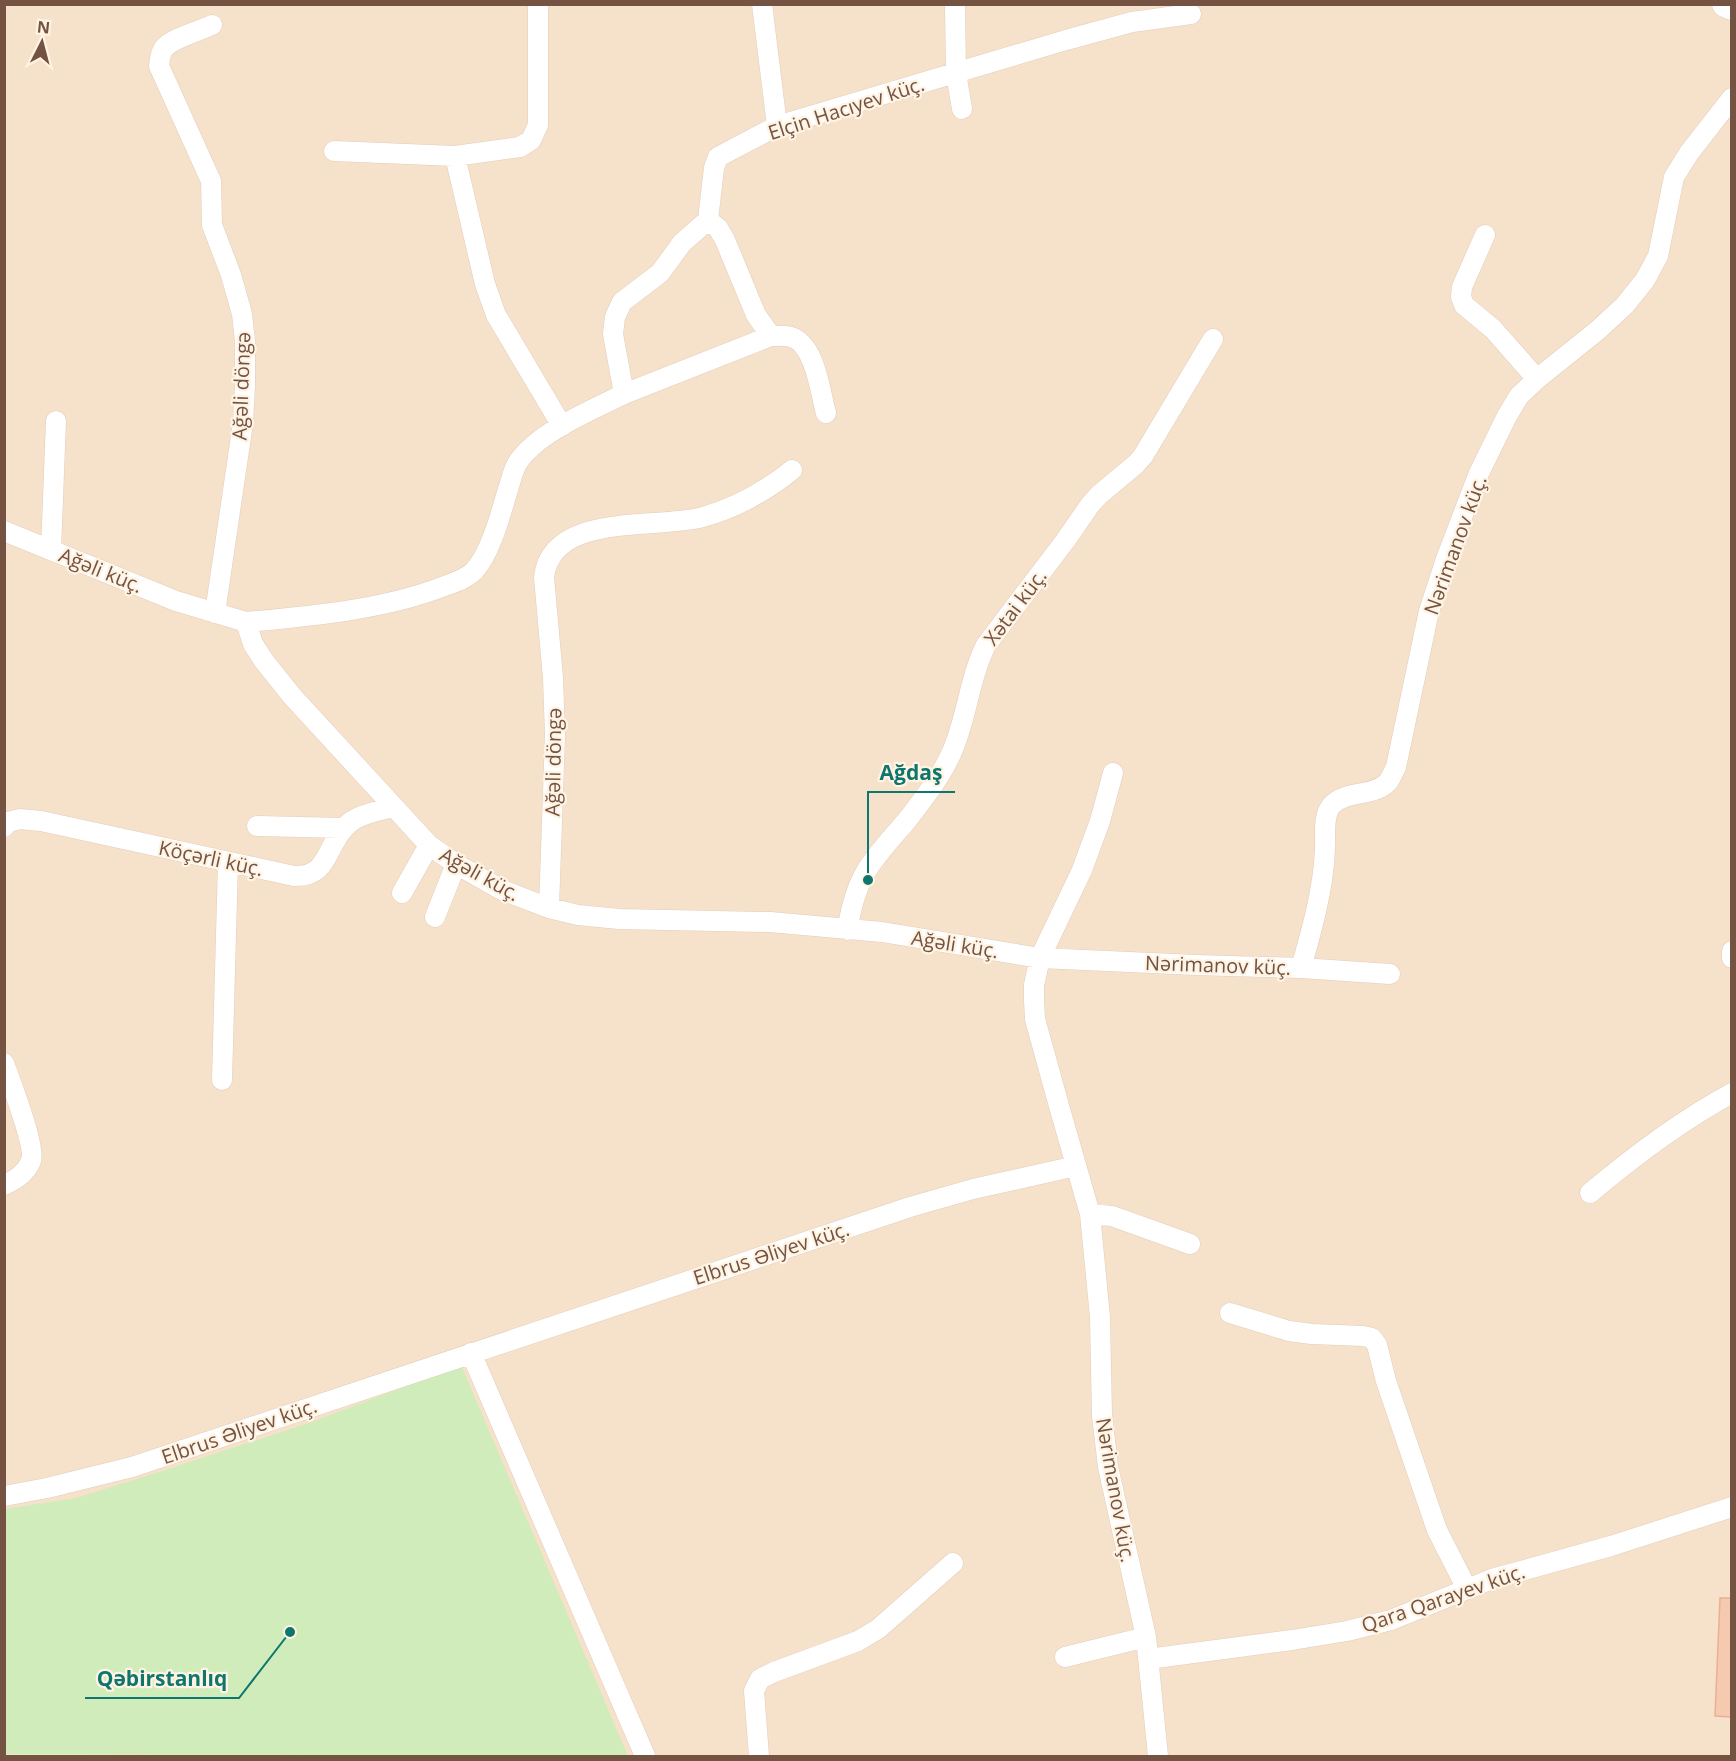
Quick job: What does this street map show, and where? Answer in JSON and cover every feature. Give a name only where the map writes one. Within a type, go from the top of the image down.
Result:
[{"type":"street","points":[[334,151],[455,156],[520,147],[531,140],[538,125],[538,4]]},
{"type":"street","points":[[762,4],[777,126]]},
{"type":"street","points":[[955,4],[956,73],[962,109]]},
{"type":"street","points":[[1725,4],[1731,7]]},
{"type":"street","name":"Elçin Hacıyev küç.","points":[[708,220],[714,168],[718,157],[777,126],[1132,22],[1191,14]]},
{"type":"street","name":"Ağəli döngə","points":[[212,25],[171,43],[163,49],[159,66],[211,181],[212,225],[231,275],[242,314],[245,341],[243,423],[215,613]]},
{"type":"street","name":"Nərimanov küç.","points":[[1158,1756],[1146,1637],[1108,1467],[1102,1415],[1100,1317],[1090,1214],[1035,1019],[1034,985],[1040,958],[1300,968],[1319,902],[1324,868],[1327,814],[1332,805],[1345,797],[1380,788],[1388,781],[1395,767],[1429,610],[1479,473],[1507,416],[1519,396],[1598,330],[1624,305],[1645,280],[1658,255],[1674,177],[1689,153],[1731,98]]},
{"type":"street","points":[[455,156],[485,284],[496,315],[562,426]]},
{"type":"street","points":[[624,394],[613,334],[615,318],[622,302],[660,273],[682,243],[708,220],[718,228],[725,240],[756,315],[771,336]]},
{"type":"street","points":[[1485,235],[1462,287],[1461,297],[1464,305],[1493,329],[1537,379]]},
{"type":"street","points":[[246,622],[318,614],[388,602],[427,593],[458,581],[472,573],[484,560],[517,464],[531,446],[562,426],[624,394],[771,336],[789,336],[801,342],[810,354],[826,413]]},
{"type":"street","name":"Xətai küç.","points":[[847,930],[853,899],[866,873],[882,848],[938,780],[952,752],[978,661],[986,645],[1090,505],[1143,456],[1213,339]]},
{"type":"street","points":[[51,550],[56,421]]},
{"type":"street","name":"Ağəli döngə","points":[[549,908],[555,735],[545,567],[555,550],[569,540],[599,529],[702,518],[764,490],[792,470]]},
{"type":"street","name":"Ağəli küç.","points":[[4,531],[176,601],[246,622],[254,644],[264,661],[292,696],[392,807],[429,845],[456,864],[502,890],[549,908],[578,915],[619,919],[728,920],[882,932],[1040,958]]},
{"type":"street","points":[[1040,958],[1082,870],[1100,821],[1113,773]]},
{"type":"street","points":[[257,826],[343,828],[355,818],[392,807]]},
{"type":"street","name":"Köçərli küç.","points":[[4,827],[9,822],[20,819],[41,821],[306,877],[318,870],[343,828]]},
{"type":"street","points":[[402,893],[429,845]]},
{"type":"street","points":[[222,1080],[228,862]]},
{"type":"street","points":[[435,917],[456,864]]},
{"type":"street","points":[[1731,951],[1731,958]]},
{"type":"street","points":[[1300,968],[1390,974]]},
{"type":"street","points":[[4,1063],[30,1143],[32,1159],[24,1174],[4,1185]]},
{"type":"street","points":[[1590,1193],[1665,1134],[1731,1093]]},
{"type":"street","name":"Elbrus Əliyev küç.","points":[[4,1496],[132,1467],[910,1207],[973,1188],[1076,1166]]},
{"type":"street","points":[[1090,1214],[1112,1216],[1190,1244]]},
{"type":"street","points":[[1230,1313],[1289,1331],[1312,1335],[1372,1338],[1377,1345],[1386,1381],[1437,1530],[1467,1589]]},
{"type":"street","points":[[471,1353],[645,1756]]},
{"type":"street","name":"Qara Qarayev küç.","points":[[1148,1659],[1292,1640],[1347,1631],[1391,1620],[1492,1579],[1611,1546],[1731,1507]]},
{"type":"street","points":[[759,1756],[754,1691],[760,1679],[858,1641],[878,1629],[953,1563]]},
{"type":"street","points":[[1065,1657],[1146,1637]]},
{"type":"shaded area","points":[[5,5],[1731,5],[1731,1756],[5,1756]]},
{"type":"green space","points":[[461,1365],[628,1756],[5,1754],[5,1509],[76,1498],[156,1473],[312,1422]]},
{"type":"building","points":[[1720,1598],[1731,1598],[1731,1717],[1715,1716]]},
{"type":"place","name":"Ağdaş","points":[[868,880]]},
{"type":"place","name":"Qəbirstanlıq","points":[[290,1632]]}]
